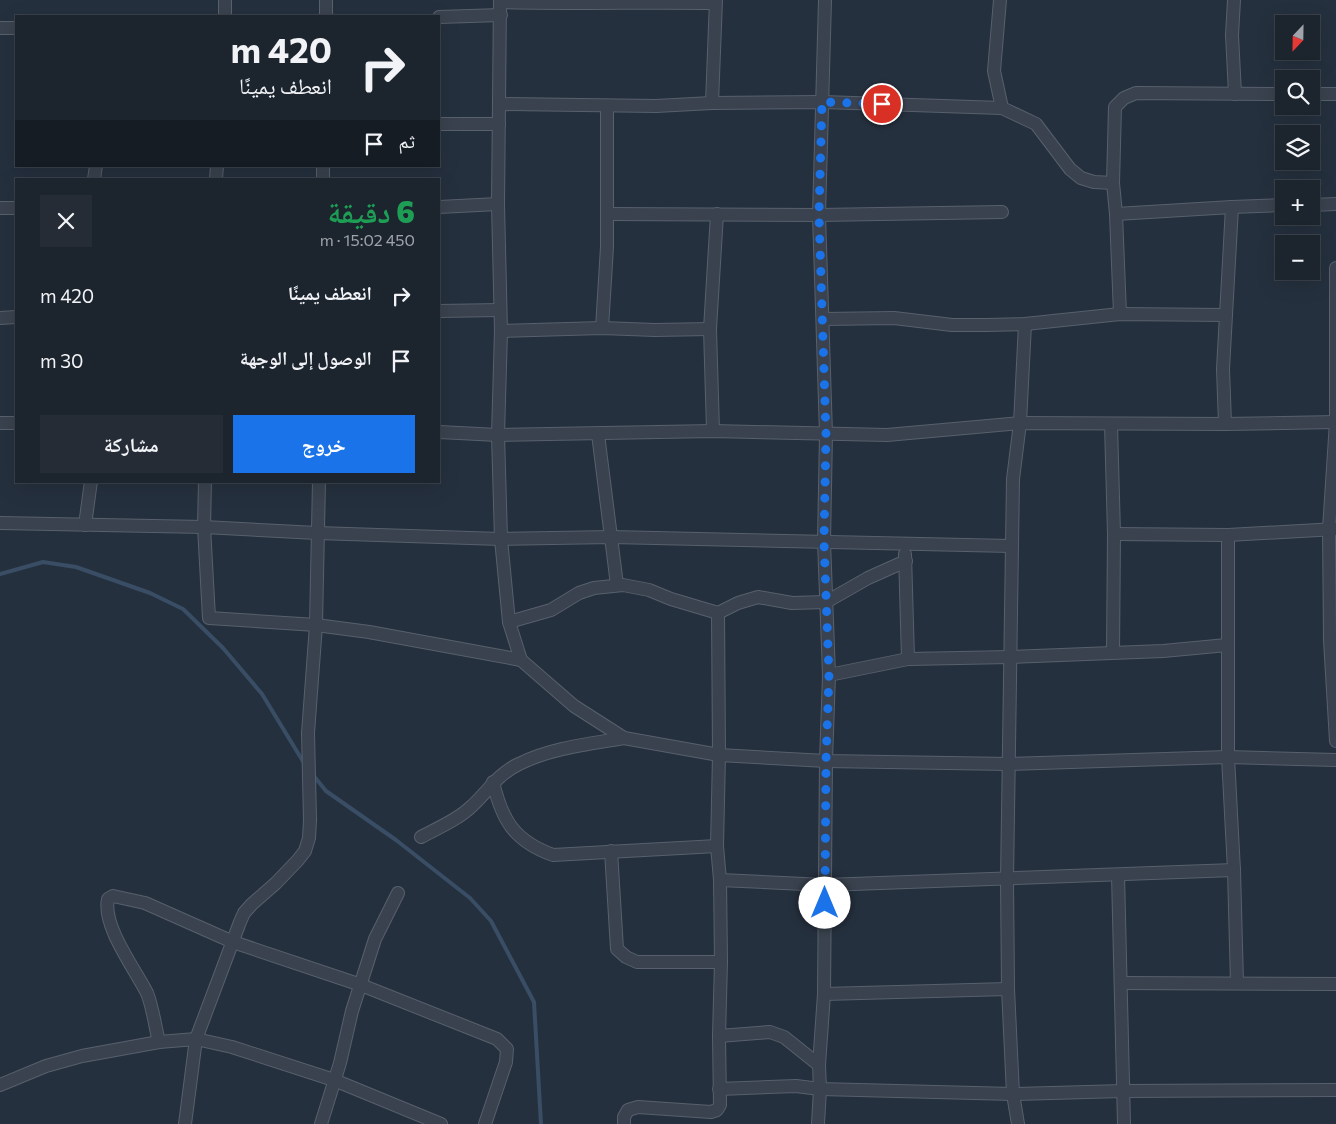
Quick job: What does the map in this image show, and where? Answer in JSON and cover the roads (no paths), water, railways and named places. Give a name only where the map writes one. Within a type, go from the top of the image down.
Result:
[{"type":"street","points":[[225,0],[225,15]]},
{"type":"street","points":[[326,0],[326,15]]},
{"type":"street","points":[[818,1124],[819,1065],[824,994],[826,761],[829,675],[824,541],[826,434],[819,215],[825,0]]},
{"type":"street","points":[[1000,0],[994,71],[1002,108]]},
{"type":"street","points":[[1234,0],[1232,35],[1235,94]]},
{"type":"street","points":[[440,17],[500,6],[608,1],[716,1],[712,103]]},
{"type":"street","points":[[500,6],[498,204],[501,331],[498,435],[501,539],[509,622],[521,660]]},
{"type":"street","points":[[0,28],[15,28]]},
{"type":"street","points":[[1120,314],[1113,183],[1115,107],[1124,98],[1136,93],[1275,94]]},
{"type":"street","points":[[1320,94],[1336,94]]},
{"type":"street","points":[[500,104],[656,106],[712,103],[822,102],[1002,108],[1036,124],[1070,169],[1081,178],[1094,182],[1113,183]]},
{"type":"street","points":[[602,328],[606,279],[607,106]]},
{"type":"street","points":[[440,124],[499,124]]},
{"type":"street","points":[[440,207],[498,204]]},
{"type":"street","points":[[1320,205],[1336,204]]},
{"type":"street","points":[[1116,214],[1275,206]]},
{"type":"street","points":[[1225,424],[1223,370],[1232,207]]},
{"type":"street","points":[[0,208],[15,208]]},
{"type":"street","points":[[607,214],[819,215],[1002,212]]},
{"type":"street","points":[[713,431],[710,329],[717,214]]},
{"type":"street","points":[[1336,268],[1336,422],[1332,529],[1336,741]]},
{"type":"street","points":[[440,311],[500,310]]},
{"type":"street","points":[[823,319],[894,318],[952,325],[1025,324],[1120,314],[1225,314]]},
{"type":"street","points":[[0,318],[15,317]]},
{"type":"street","points":[[1018,1124],[1013,1094],[1008,989],[1007,880],[1012,479],[1020,423],[1025,324]]},
{"type":"street","points":[[501,331],[602,328],[655,330],[710,329]]},
{"type":"street","points":[[440,432],[498,435],[713,431],[886,435],[1020,423],[1225,424],[1336,422]]},
{"type":"street","points":[[0,423],[15,423]]},
{"type":"street","points":[[1111,424],[1114,534],[1113,652]]},
{"type":"street","points":[[598,434],[617,585]]},
{"type":"street","points":[[85,525],[91,483]]},
{"type":"street","points":[[205,483],[204,527],[209,618],[316,625],[416,639],[521,660],[574,706],[624,738]]},
{"type":"street","points":[[186,1124],[196,1038],[244,913],[298,860],[305,851],[309,838],[308,733],[316,625],[318,483]]},
{"type":"street","points":[[0,523],[204,527],[501,539],[612,537],[1011,546]]},
{"type":"street","points":[[1114,534],[1228,535],[1332,529]]},
{"type":"street","points":[[1228,535],[1228,757],[1237,983]]},
{"type":"street","points":[[904,543],[908,659]]},
{"type":"street","points":[[509,622],[551,610],[579,593],[594,588],[617,585],[649,590],[671,599],[718,613],[738,603],[758,597],[792,603],[826,602],[868,578],[906,561]]},
{"type":"street","points":[[624,1124],[624,1117],[628,1110],[638,1107],[711,1112],[717,1110],[720,1105],[721,962],[720,880],[717,846],[719,754],[718,613]]},
{"type":"street","points":[[829,675],[908,659],[1011,657],[1227,646]]},
{"type":"street","points":[[420,837],[463,814],[494,782],[518,764],[538,756],[624,738],[719,754],[826,761],[1009,764],[1228,757],[1336,760]]},
{"type":"street","points":[[494,782],[499,803],[507,822],[516,832],[538,849],[553,854],[717,846]]},
{"type":"street","points":[[611,851],[617,949],[626,958],[637,962],[721,962]]},
{"type":"street","points":[[720,880],[825,885],[1007,880],[1234,870]]},
{"type":"street","points":[[1118,875],[1124,1124]]},
{"type":"street","points":[[321,1124],[352,1011],[375,939],[398,892]]},
{"type":"street","points":[[159,1042],[147,994],[112,927],[107,905],[108,899],[113,896],[145,903],[233,942],[361,985],[497,1039],[507,1048],[506,1062],[485,1124]]},
{"type":"street","points":[[1122,983],[1336,984]]},
{"type":"street","points":[[824,994],[1008,989]]},
{"type":"street","points":[[719,1036],[770,1032],[784,1037],[819,1065]]},
{"type":"street","points":[[0,1085],[46,1066],[82,1056],[159,1042],[196,1038],[232,1047],[334,1080],[441,1124]]},
{"type":"street","points":[[719,1089],[796,1086],[1013,1094],[1123,1091],[1336,1090]]},
{"type":"waterway","points":[[0,574],[43,562],[76,567],[150,593],[183,609],[223,648],[262,694],[304,763]]},
{"type":"waterway","points":[[313,775],[326,791],[396,840],[470,898],[491,921],[534,1002],[541,1124]]}]
